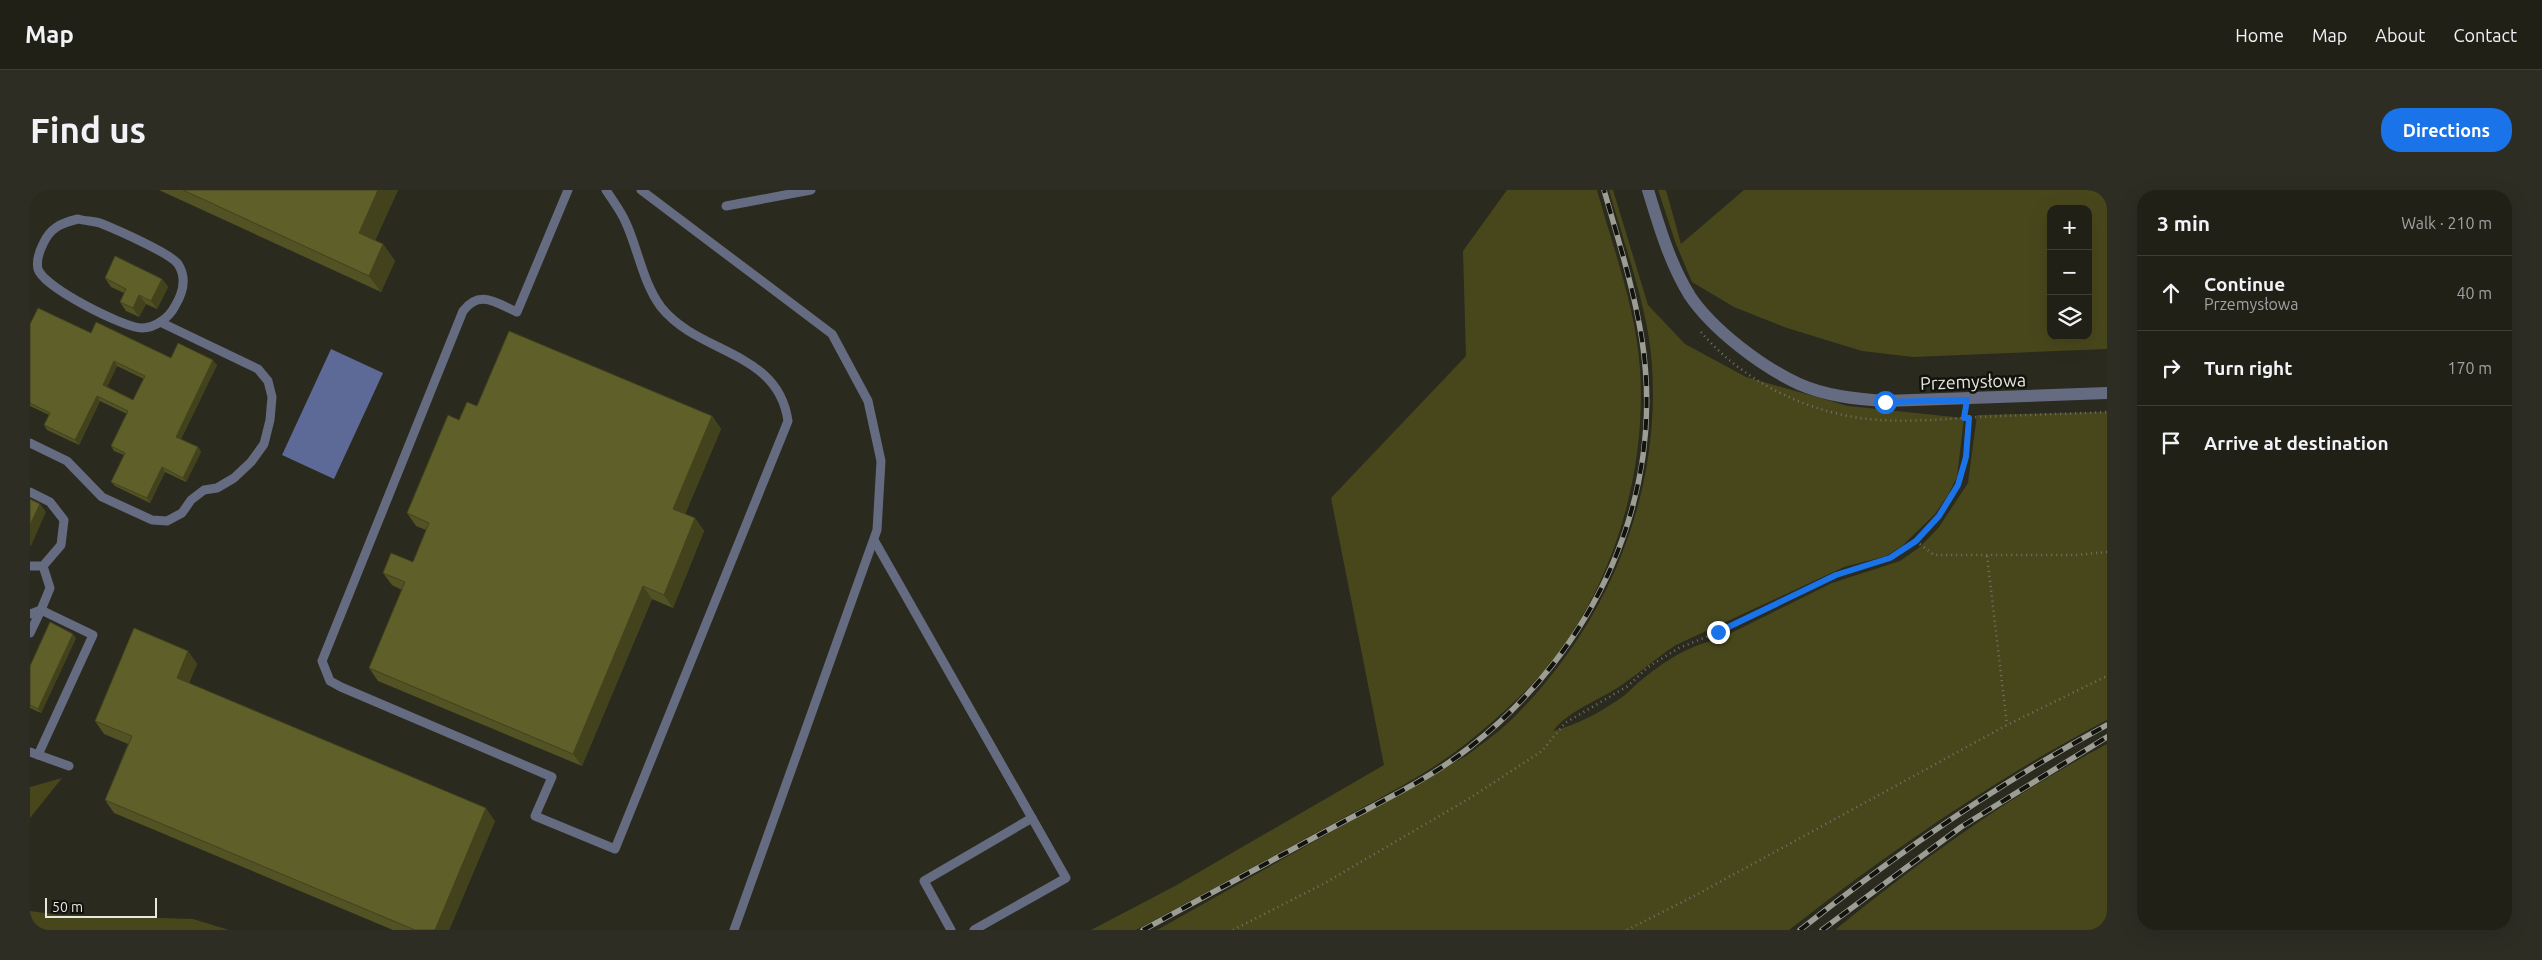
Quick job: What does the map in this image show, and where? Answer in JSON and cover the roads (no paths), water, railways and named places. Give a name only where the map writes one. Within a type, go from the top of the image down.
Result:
[{"type":"street","name":"Przemysłowa","points":[[1648,190],[1661,230],[1689,294],[1702,312],[1730,338],[1765,364],[1800,384],[1849,399],[1885,402],[2107,394]]},
{"type":"lane","points":[[568,190],[517,312],[484,298],[475,300],[463,311],[322,661],[330,681],[341,687],[552,777],[535,816],[615,849],[788,421],[786,406],[772,381],[744,360],[694,335],[660,306],[651,288],[625,220],[606,190]]},
{"type":"lane","points":[[641,190],[832,334],[868,401],[882,460],[877,530],[874,540],[734,930]]},
{"type":"lane","points":[[726,206],[811,190]]},
{"type":"lane","points":[[78,219],[99,223],[168,255],[178,264],[184,280],[181,296],[173,312],[160,322],[150,328],[133,328],[52,285],[34,269],[37,256],[47,235],[60,223],[78,219]]},
{"type":"lane","points":[[30,443],[67,461],[78,470],[102,497],[152,520],[167,521],[182,513],[192,500],[204,490],[217,488],[234,478],[251,462],[264,444],[270,420],[272,397],[268,381],[258,370],[160,322]]},
{"type":"lane","points":[[30,492],[50,502],[64,520],[61,545],[42,566],[30,566]]},
{"type":"lane","points":[[874,540],[1066,878],[974,930]]},
{"type":"lane","points":[[30,633],[50,588],[42,566]]},
{"type":"lane","points":[[30,614],[41,610],[93,634],[34,754],[69,766]]},
{"type":"lane","points":[[951,930],[924,881],[1032,818]]},
{"type":"water","points":[[331,349],[383,373],[334,479],[282,455]]},
{"type":"railway","points":[[1143,930],[1407,788],[1455,758],[1514,708],[1553,665],[1585,617],[1612,566],[1631,513],[1643,457],[1647,399],[1639,321],[1604,190]]},
{"type":"railway","points":[[1800,930],[1873,874],[1949,821],[2027,771],[2107,725]]},
{"type":"railway","points":[[1822,930],[1961,827],[2107,737]]}]
